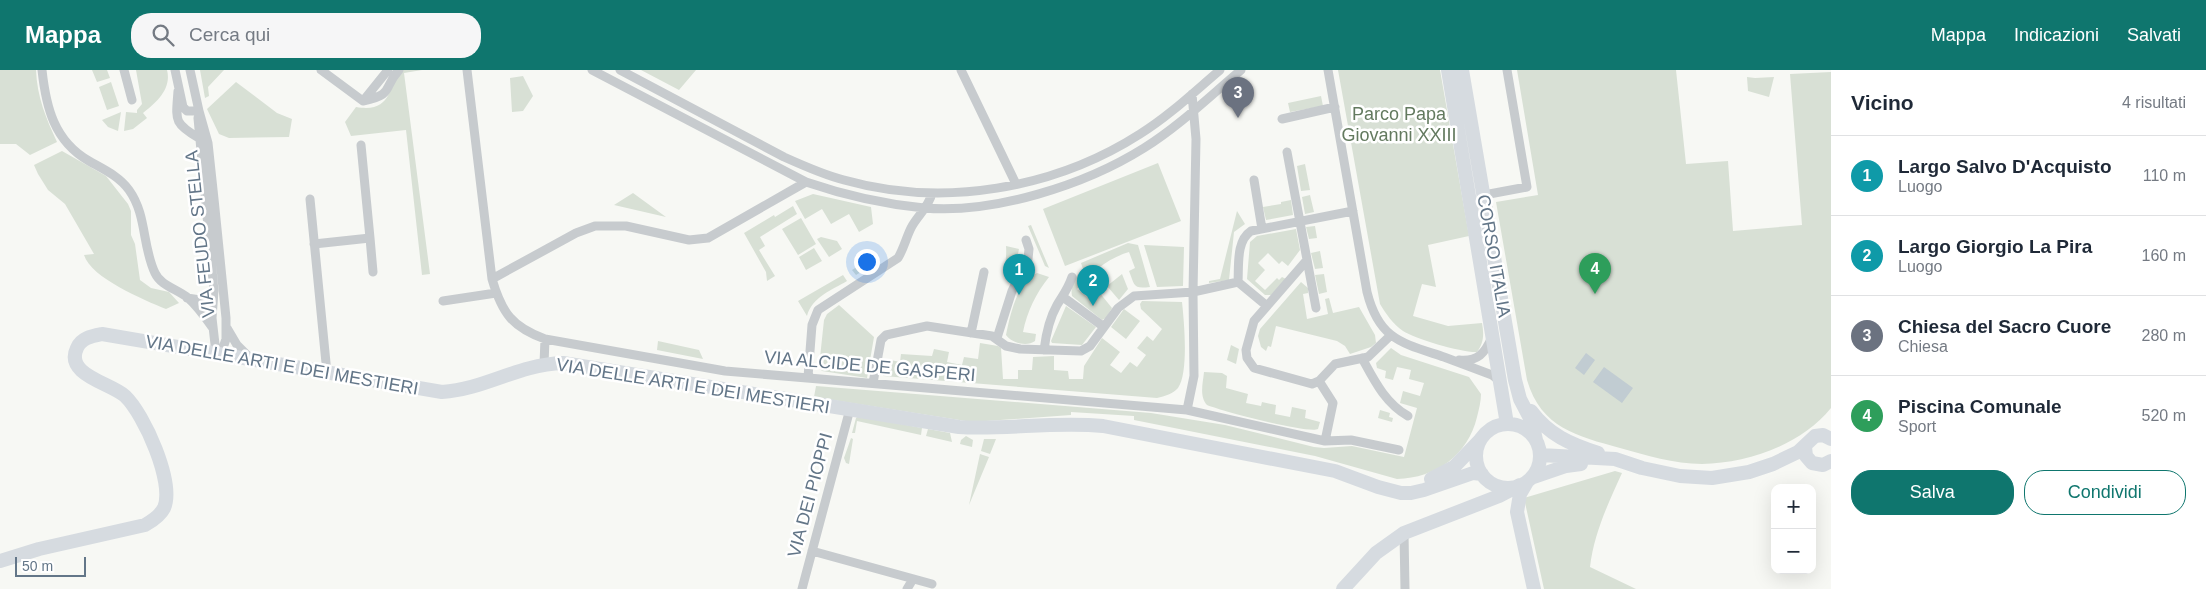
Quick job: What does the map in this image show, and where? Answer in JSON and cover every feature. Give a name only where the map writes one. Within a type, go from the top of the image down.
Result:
[{"type":"street","points":[[42,70],[44,88],[58,131],[65,143],[77,154],[104,169],[128,188],[142,219],[155,273],[160,281],[187,298],[221,336],[226,329]]},
{"type":"street","points":[[124,70],[132,100]]},
{"type":"street","points":[[175,70],[182,107],[187,111],[198,111]]},
{"type":"street","name":"VIA FEUDO STELLA","points":[[190,70],[198,111],[208,143],[226,329],[225,347],[218,354]]},
{"type":"street","points":[[321,70],[363,101],[378,98],[385,93],[399,70]]},
{"type":"street","points":[[363,101],[388,70]]},
{"type":"street","name":"VIA ALCIDE DE GASPERI","points":[[466,70],[492,279],[496,293],[509,316],[517,326],[526,332],[545,339],[725,371],[1187,410],[1325,441],[1351,440],[1399,450]]},
{"type":"street","points":[[592,70],[806,182],[840,194],[971,206],[1051,191],[1087,178],[1142,150],[1241,70]]},
{"type":"street","points":[[620,70],[812,170],[845,181],[876,187],[930,202],[959,192],[1044,178],[1110,151],[1155,124],[1220,70]]},
{"type":"street","points":[[961,70],[1016,184]]},
{"type":"street","points":[[1328,70],[1371,307],[1377,320],[1391,335],[1410,346],[1492,375],[1500,382]]},
{"type":"street","name":"CORSO ITALIA","points":[[1448,70],[1507,424]]},
{"type":"street","name":"CORSO ITALIA","points":[[1462,70],[1516,380],[1520,399],[1532,422],[1536,440]]},
{"type":"street","points":[[1484,196],[1527,187],[1507,70]]},
{"type":"street","points":[[178,91],[176,112],[178,124],[199,138]]},
{"type":"street","points":[[1187,410],[1194,376],[1195,109],[1192,94]]},
{"type":"street","points":[[1282,118],[1335,106]]},
{"type":"street","name":"VIA FEUDO STELLA","points":[[198,111],[213,297],[213,327],[218,354]]},
{"type":"street","points":[[361,145],[374,272]]},
{"type":"street","points":[[1287,152],[1316,308]]},
{"type":"street","points":[[1254,180],[1262,229]]},
{"type":"street","points":[[492,279],[576,233],[595,226],[626,226],[689,240],[708,238],[806,182]]},
{"type":"street","points":[[310,200],[327,373]]},
{"type":"street","points":[[808,377],[812,325],[818,310],[898,258],[911,230],[930,202]]},
{"type":"street","points":[[1238,282],[1241,242],[1244,236],[1251,231],[1353,211]]},
{"type":"street","points":[[314,244],[370,238]]},
{"type":"street","points":[[997,338],[1012,291],[1028,259],[1029,249],[1026,240]]},
{"type":"street","points":[[1307,260],[1254,320],[1246,350],[1250,363],[1259,370],[1312,384],[1320,381],[1335,364],[1368,357],[1391,335]]},
{"type":"street","points":[[971,334],[984,272]]},
{"type":"street","points":[[1044,350],[1048,327],[1057,305],[1068,289],[1072,277]]},
{"type":"street","points":[[873,383],[881,340],[886,336],[927,326],[997,338],[1006,346],[1020,349],[1081,351],[1086,349],[1118,308],[1134,296],[1193,292],[1238,282]]},
{"type":"street","points":[[1238,282],[1266,306]]},
{"type":"street","points":[[443,301],[496,293]]},
{"type":"street","points":[[187,298],[207,301],[213,297]]},
{"type":"street","points":[[1063,297],[1104,327]]},
{"type":"street","points":[[213,327],[221,320],[237,345],[252,360]]},
{"type":"street","points":[[1447,358],[1469,361],[1479,357],[1486,350],[1493,333]]},
{"type":"street","name":"VIA DELLE ARTI E DEI MESTIERI","points":[[0,562],[39,549],[145,525],[157,517],[164,507],[167,492],[166,483],[154,446],[136,410],[125,396],[79,369],[74,356],[82,342],[102,334],[442,392],[469,388],[513,372],[544,364],[562,364],[966,428],[1005,428],[1079,423],[1336,471],[1361,479]]},
{"type":"street","points":[[544,364],[545,339]]},
{"type":"street","points":[[1362,358],[1384,395],[1397,410],[1408,416]]},
{"type":"street","points":[[1516,380],[1528,407],[1546,429],[1573,446],[1642,468],[1680,476],[1712,478],[1742,473],[1774,464],[1805,447],[1810,439],[1828,434]]},
{"type":"street","points":[[1320,381],[1334,403],[1325,441]]},
{"type":"street","name":"VIA DEI PIOPPI","points":[[802,589],[850,409]]},
{"type":"street","points":[[1361,479],[1408,485],[1432,479],[1454,467],[1484,436],[1498,425],[1507,424],[1524,428],[1536,440],[1540,456],[1539,464],[1520,494],[1517,512]]},
{"type":"street","points":[[1484,436],[1478,444],[1478,464],[1486,477],[1505,494],[1517,512],[1534,589]]},
{"type":"street","points":[[1805,447],[1806,456],[1823,464]]},
{"type":"street","points":[[1540,456],[1615,459]]},
{"type":"street","points":[[1343,589],[1376,553],[1404,533],[1505,494],[1526,482],[1566,466],[1581,464],[1642,468]]},
{"type":"street","points":[[1774,464],[1823,464]]},
{"type":"street","points":[[1361,479],[1378,487],[1411,493],[1473,473],[1486,477],[1505,487],[1526,482]]},
{"type":"street","points":[[1460,512],[1480,495],[1484,489],[1486,477]]},
{"type":"street","points":[[1404,533],[1406,541],[1405,589]]},
{"type":"street","points":[[812,551],[932,584]]},
{"type":"street","points":[[907,589],[913,579]]},
{"type":"green space","points":[[0,70],[36,70],[38,89],[43,107],[57,142],[30,155],[16,144],[0,144]]},
{"type":"green space","points":[[92,70],[107,70],[110,78],[97,82]]},
{"type":"green space","points":[[136,70],[167,70],[167,83],[158,100],[143,113],[147,118],[133,129],[124,131],[126,112],[137,113],[142,104]]},
{"type":"green space","points":[[200,70],[224,70],[208,87],[209,96],[205,98]]},
{"type":"green space","points":[[402,70],[422,70],[404,73],[430,274],[422,275],[406,130],[351,136],[345,122],[356,107],[368,108],[382,103],[387,98]]},
{"type":"green space","points":[[641,70],[696,70],[679,90]]},
{"type":"green space","name":"Parco Papa Giovanni XXIII","points":[[1338,70],[1440,70],[1469,236],[1428,245],[1436,287],[1422,284],[1413,316],[1448,326],[1482,323],[1483,338],[1477,352],[1451,348],[1409,334],[1393,322],[1380,304]]},
{"type":"green space","points":[[1517,70],[1676,70],[1686,164],[1728,161],[1733,231],[1802,225],[1790,74],[1831,72],[1831,408],[1819,421],[1789,442],[1755,456],[1720,463],[1692,464],[1660,459],[1575,434],[1563,428],[1541,409],[1533,396],[1527,380],[1496,202],[1538,195]]},
{"type":"green space","points":[[523,76],[533,96],[523,111],[512,112],[510,78]]},
{"type":"green space","points":[[1747,77],[1774,77],[1769,97],[1748,91]]},
{"type":"green space","points":[[111,82],[119,106],[107,110],[99,87]]},
{"type":"green space","points":[[236,82],[277,113],[292,119],[289,137],[229,138],[219,134],[207,109]]},
{"type":"green space","points":[[1321,96],[1323,106],[1290,112],[1288,103]]},
{"type":"green space","points":[[121,112],[118,131],[108,127],[102,120]]},
{"type":"green space","points":[[62,151],[106,176],[128,204],[131,211],[131,235],[135,244],[140,280],[151,288],[169,292],[179,303],[166,309],[145,300],[107,280],[89,264],[84,255],[94,254],[65,204],[48,190],[34,165]]},
{"type":"green space","points":[[1158,163],[1181,221],[1065,266],[1043,209]]},
{"type":"green space","points":[[1305,164],[1310,190],[1301,191],[1297,166]]},
{"type":"green space","points":[[633,193],[666,217],[614,205]]},
{"type":"green space","points":[[813,194],[871,207],[873,224],[859,232],[849,214],[831,224],[822,209],[805,219],[795,201]]},
{"type":"green space","points":[[1310,195],[1314,212],[1305,214],[1302,197]]},
{"type":"green space","points":[[1291,200],[1293,215],[1266,220],[1263,207]]},
{"type":"green space","points":[[793,206],[797,214],[760,237],[765,246],[759,250],[775,276],[767,281],[766,272],[744,233]]},
{"type":"green space","points":[[1237,211],[1245,224],[1234,232],[1229,280],[1209,283],[1209,281],[1220,279]]},
{"type":"green space","points":[[801,218],[816,244],[798,255],[782,229]]},
{"type":"green space","points":[[1031,225],[1049,268],[1045,266],[1028,226]]},
{"type":"green space","points":[[1315,226],[1317,238],[1309,239],[1306,227]]},
{"type":"green space","points":[[1296,229],[1300,250],[1288,266],[1282,261],[1279,264],[1268,253],[1258,263],[1265,270],[1255,281],[1265,290],[1277,278],[1279,280],[1282,277],[1286,279],[1271,295],[1265,295],[1247,279],[1250,242],[1257,236]]},
{"type":"green space","points":[[821,237],[837,241],[842,249],[829,257],[817,239]]},
{"type":"green space","points":[[1128,243],[1138,245],[1150,287],[1137,287],[1135,285],[1129,271],[1135,268],[1129,252],[1107,262],[1088,277],[1077,289],[1091,300],[1099,292],[1112,308],[1106,318],[1102,320],[1072,296],[1072,285],[1083,269],[1081,263]]},
{"type":"green space","points":[[1144,245],[1184,247],[1183,286],[1157,287]]},
{"type":"green space","points":[[1006,246],[1019,249],[1013,278],[1006,277]]},
{"type":"green space","points":[[814,248],[822,261],[806,270],[799,257]]},
{"type":"green space","points":[[1320,251],[1323,268],[1315,269],[1311,253]]},
{"type":"green space","points":[[874,256],[878,262],[856,275],[852,270]]},
{"type":"green space","points":[[1037,273],[1049,277],[1033,303],[1023,332],[1036,334],[1035,341],[1028,344],[1019,343],[1008,338],[1006,335],[1010,318],[1019,291],[1030,277]]},
{"type":"green space","points":[[1122,274],[1128,289],[1119,300],[1107,286]]},
{"type":"green space","points":[[1324,274],[1327,292],[1319,294],[1315,275]]},
{"type":"green space","points":[[843,275],[847,281],[818,299],[807,316],[798,301]]},
{"type":"green space","points":[[1301,282],[1308,288],[1308,293],[1303,294],[1307,319],[1328,314],[1325,299],[1329,298],[1333,313],[1359,307],[1375,335],[1376,343],[1371,347],[1350,354],[1345,346],[1337,341],[1276,326],[1271,347],[1268,346],[1266,351],[1261,347],[1258,336],[1260,329]]},
{"type":"green space","points":[[1142,301],[1182,302],[1185,346],[1184,371],[1176,390],[1157,398],[883,376],[886,359],[900,362],[901,354],[932,356],[934,349],[949,352],[947,362],[962,365],[964,357],[978,359],[980,343],[1001,348],[1003,379],[1018,379],[1018,370],[1032,370],[1033,357],[1054,356],[1054,370],[1068,371],[1069,379],[1083,379],[1084,366],[1102,338],[1120,352],[1110,365],[1121,373],[1130,362],[1137,367],[1146,355],[1137,348],[1147,336],[1153,341],[1162,329],[1141,309],[1140,304]]},
{"type":"green space","points":[[839,305],[874,337],[867,378],[822,371],[819,367],[824,320],[827,314]]},
{"type":"green space","points":[[1066,306],[1096,327],[1082,345],[1052,343],[1051,341]]},
{"type":"green space","points":[[1124,309],[1140,321],[1126,339],[1111,327]]},
{"type":"green space","points":[[658,341],[699,350],[703,359],[657,350]]},
{"type":"green space","points":[[1231,345],[1239,349],[1236,364],[1227,360]]},
{"type":"green space","points":[[1391,348],[1401,355],[1469,377],[1481,394],[1473,431],[1458,453],[1437,469],[1411,478],[1397,479],[1315,456],[1134,420],[1134,416],[1071,412],[1071,415],[972,422],[814,397],[816,386],[1151,413],[1225,425],[1314,447],[1352,446],[1404,457],[1417,408],[1400,403],[1403,391],[1420,396],[1424,383],[1409,379],[1411,370],[1397,367],[1393,380],[1385,378],[1386,371],[1377,368],[1376,363]]},
{"type":"green space","points":[[1204,372],[1222,373],[1227,376],[1226,388],[1248,394],[1246,403],[1261,406],[1262,402],[1276,405],[1275,414],[1290,417],[1292,407],[1306,410],[1305,418],[1320,422],[1318,429],[1311,430],[1282,425],[1246,417],[1207,405],[1202,394]]},
{"type":"green space","points":[[1380,410],[1390,413],[1389,417],[1393,418],[1392,422],[1378,418]]},
{"type":"green space","points":[[858,416],[922,428],[921,435],[857,421],[855,433],[852,433]]},
{"type":"green space","points":[[928,429],[950,433],[952,442],[926,436]]},
{"type":"green space","points":[[966,436],[973,440],[972,447],[960,444],[961,440]]},
{"type":"green space","points":[[851,438],[853,439],[849,464],[846,463],[844,458]]},
{"type":"green space","points":[[984,439],[996,439],[990,454],[981,451]]},
{"type":"green space","points":[[980,454],[989,457],[969,505]]},
{"type":"green space","points":[[1615,471],[1622,473],[1598,530],[1590,567],[1636,589],[1544,589],[1524,498]]},
{"type":"shaded area","points":[[1586,353],[1595,360],[1584,375],[1575,368]]},
{"type":"shaded area","points":[[1604,367],[1633,388],[1622,403],[1593,382]]},
{"type":"place","name":"Chiesa del Sacro Cuore","points":[[1238,118]]},
{"type":"place","name":"Piscina Comunale","points":[[1595,294]]},
{"type":"place","name":"Largo Salvo D'Acquisto","points":[[1019,295]]},
{"type":"place","name":"Largo Giorgio La Pira","points":[[1093,306]]}]
